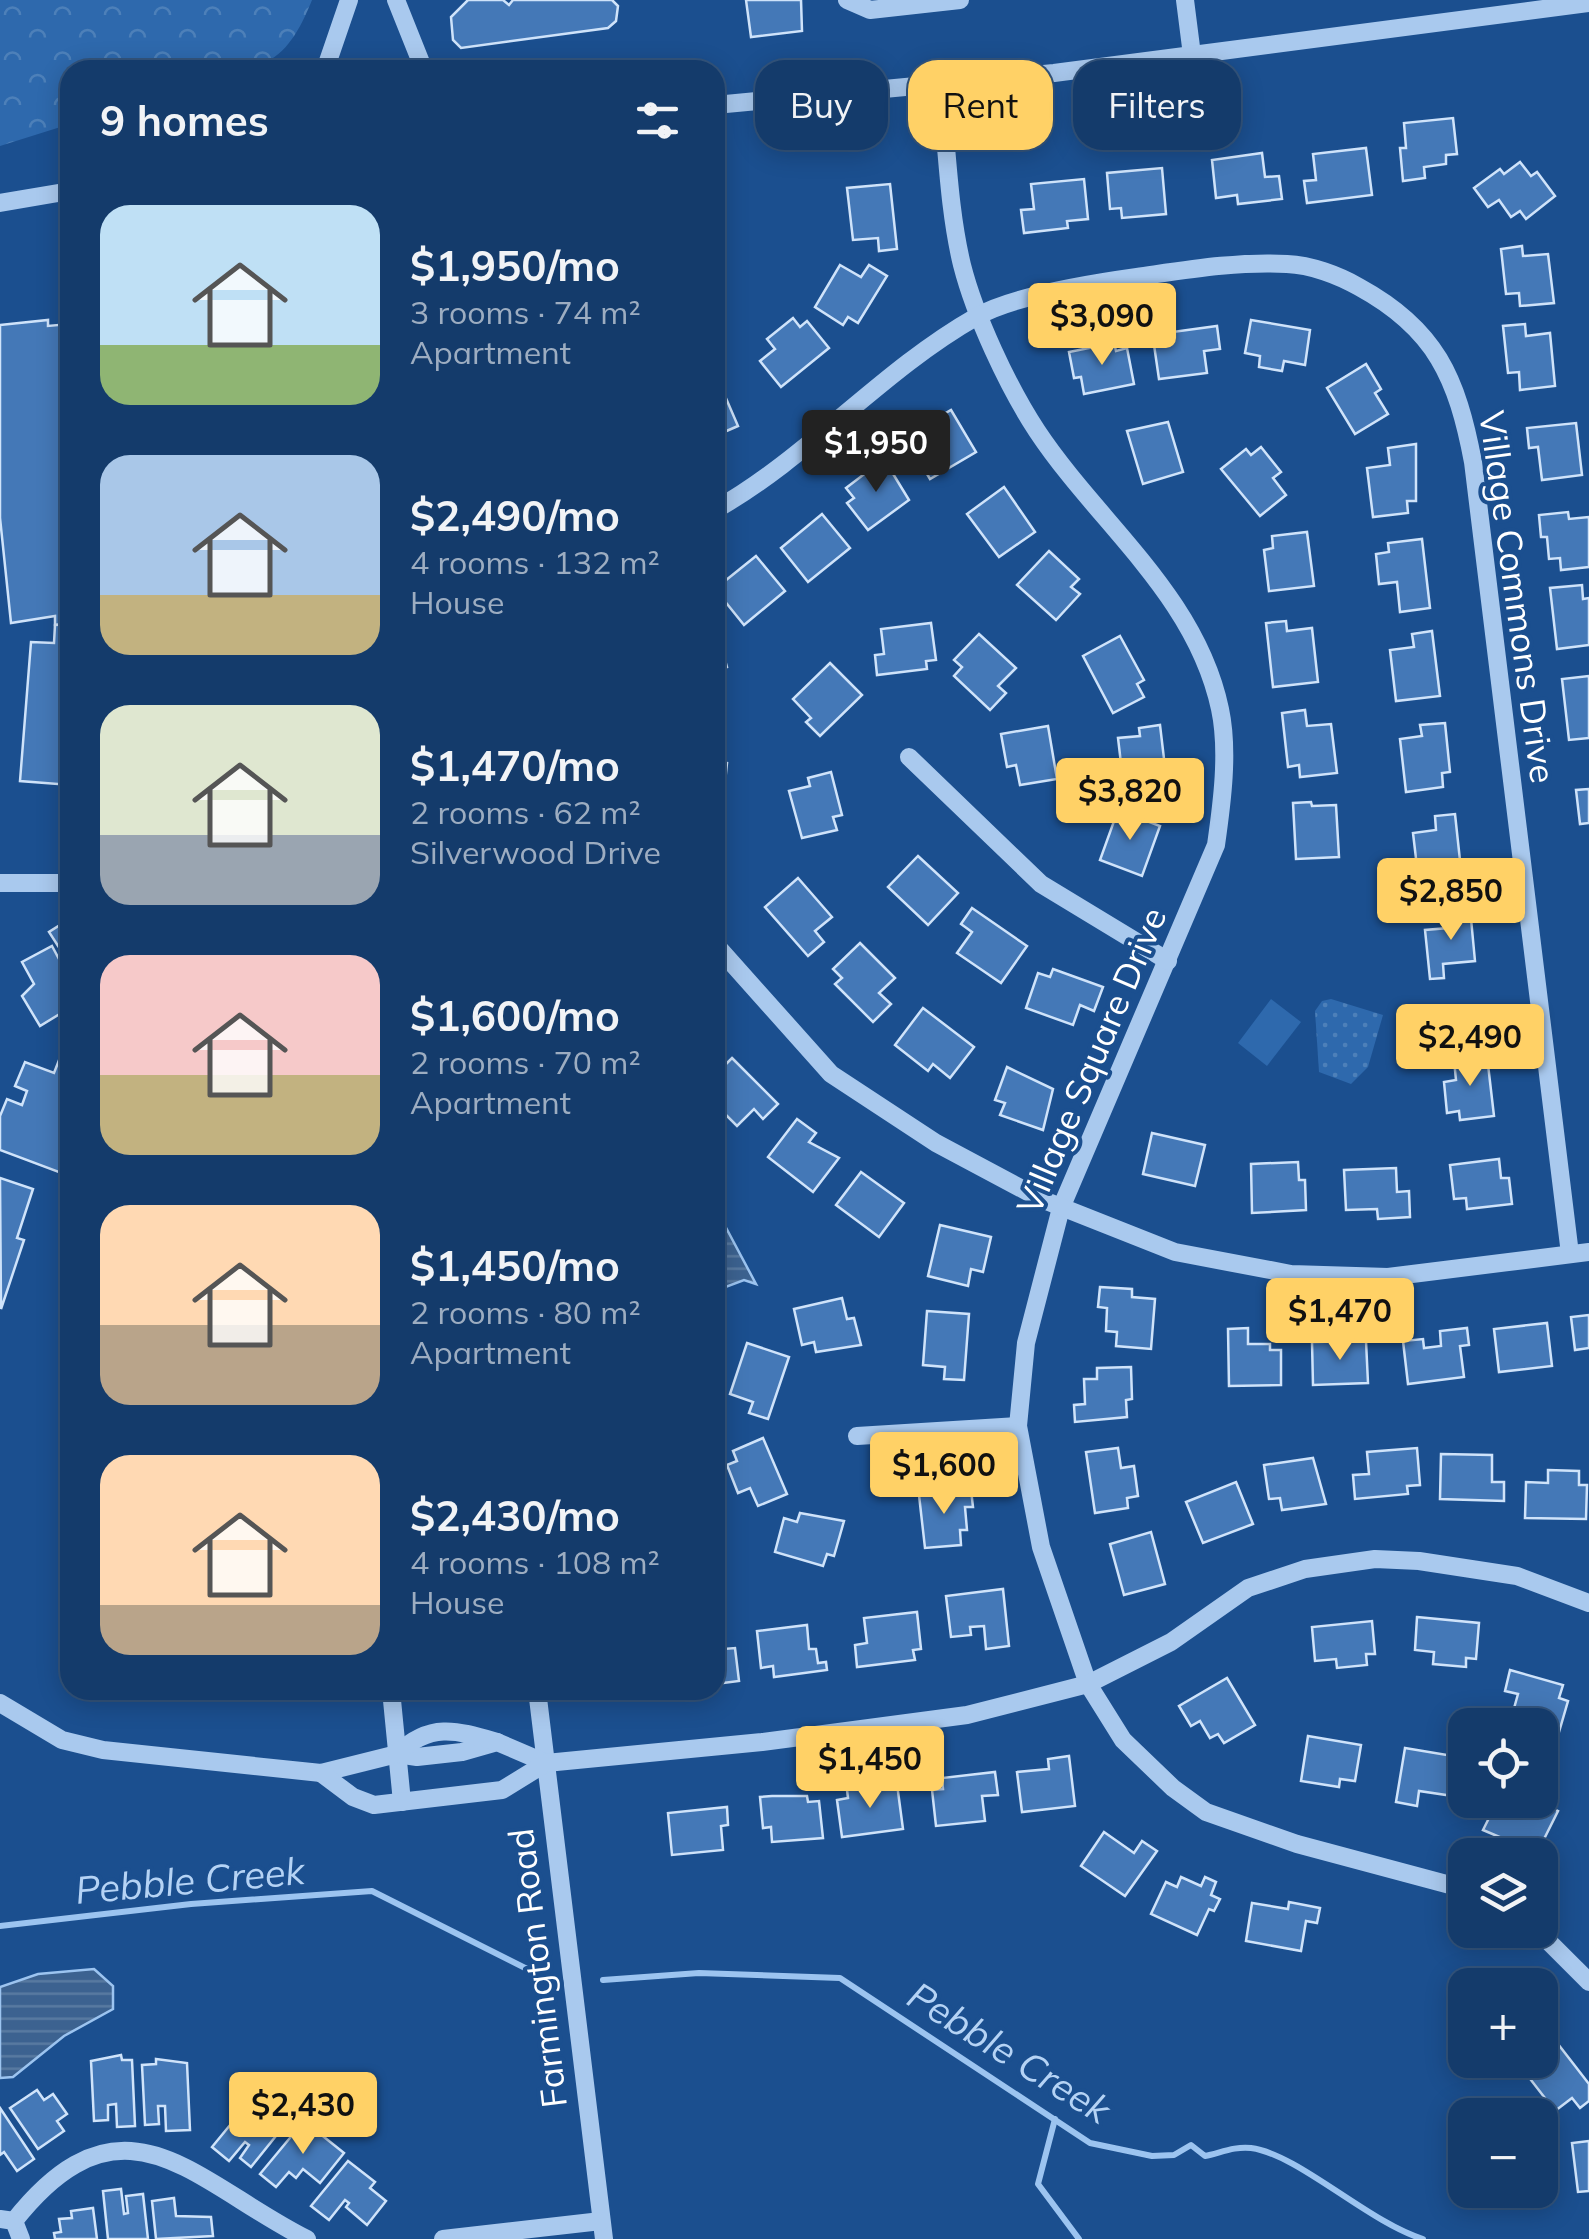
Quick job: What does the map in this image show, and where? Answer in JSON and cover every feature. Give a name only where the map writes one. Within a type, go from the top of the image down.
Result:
[{"type":"street","points":[[328,60],[349,0]]},
{"type":"street","points":[[396,0],[420,60]]},
{"type":"street","points":[[847,0],[870,10],[960,0]]},
{"type":"street","points":[[1185,0],[1192,55]]},
{"type":"street","points":[[1053,70],[1589,4]]},
{"type":"street","points":[[725,104],[908,86]]},
{"type":"street","name":"Village Square Drive","points":[[948,150],[962,264],[980,314],[1036,430],[1162,585],[1189,630],[1220,709],[1222,796],[1216,845],[1061,1208],[1026,1343],[1018,1426],[1040,1546],[1088,1684],[1123,1740],[1206,1812],[1297,1844],[1448,1884]]},
{"type":"street","points":[[0,203],[60,193]]},
{"type":"street","name":"Village Commons Drive","points":[[725,504],[756,487],[875,385],[980,314],[1085,285],[1202,268],[1290,263],[1340,276],[1394,306],[1427,337],[1450,377],[1473,462],[1526,920],[1580,1253]]},
{"type":"street","points":[[909,757],[1041,884],[1168,961]]},
{"type":"street","points":[[0,883],[60,883]]},
{"type":"street","points":[[725,955],[831,1074],[936,1144],[1061,1208],[1175,1252],[1291,1274],[1388,1277],[1580,1253]]},
{"type":"street","points":[[857,1436],[1018,1426]]},
{"type":"street","points":[[322,1773],[353,1797],[374,1805],[502,1790],[546,1763],[762,1742],[966,1715],[1088,1684],[1171,1642],[1248,1588],[1305,1568],[1375,1559],[1419,1561],[1517,1576],[1589,1603]]},
{"type":"street","points":[[392,1700],[402,1802]]},
{"type":"street","name":"Farmington Road","points":[[539,1700],[602,2230]]},
{"type":"street","points":[[0,1703],[62,1740],[103,1750],[322,1773],[397,1754],[416,1735],[457,1731],[497,1742],[546,1763]]},
{"type":"street","points":[[1555,1948],[1589,1982]]},
{"type":"street","points":[[12,2226],[39,2190],[68,2170],[97,2156],[134,2150],[187,2164],[308,2239]]},
{"type":"street","points":[[443,2239],[602,2230]]},
{"type":"green space","points":[[0,0],[312,0],[289,43],[269,60],[60,60],[60,127],[0,146]]},
{"type":"green space","points":[[1271,999],[1301,1022],[1267,1066],[1238,1043]]},
{"type":"green space","points":[[1331,999],[1383,1015],[1368,1067],[1351,1084],[1319,1072],[1315,1011],[1322,1001]]},
{"type":"shaded area","points":[[725,1226],[756,1284],[744,1280],[725,1287]]},
{"type":"shaded area","points":[[94,1969],[113,1986],[113,2009],[64,2036],[13,2077],[0,2078],[0,1987],[38,1974]]},
{"type":"building","points":[[468,0],[503,0],[509,5],[513,0],[612,0],[618,6],[616,21],[608,28],[461,48],[453,40],[451,17]]},
{"type":"building","points":[[746,0],[801,0],[802,31],[751,37]]},
{"type":"building","points":[[1453,118],[1457,154],[1446,155],[1446,164],[1424,167],[1425,178],[1403,181],[1400,148],[1406,148],[1404,123]]},
{"type":"building","points":[[1366,148],[1372,195],[1307,203],[1304,181],[1316,180],[1313,154]]},
{"type":"building","points":[[1262,153],[1265,177],[1279,176],[1282,199],[1238,204],[1237,195],[1216,198],[1212,160]]},
{"type":"building","points":[[1520,162],[1531,176],[1537,172],[1555,196],[1526,219],[1520,211],[1511,217],[1499,200],[1488,207],[1474,188],[1500,169],[1504,174]]},
{"type":"building","points":[[1162,168],[1166,214],[1122,218],[1121,208],[1110,209],[1107,173]]},
{"type":"building","points":[[1084,179],[1088,219],[1067,221],[1068,228],[1024,233],[1021,210],[1034,209],[1031,184]]},
{"type":"building","points":[[890,184],[897,249],[879,251],[878,238],[853,240],[847,188]]},
{"type":"building","points":[[1522,246],[1523,256],[1548,254],[1554,303],[1520,306],[1519,293],[1506,294],[1501,249]]},
{"type":"building","points":[[840,265],[861,277],[869,265],[887,276],[858,323],[848,317],[843,325],[815,307]]},
{"type":"building","points":[[793,318],[800,327],[807,321],[829,348],[781,387],[760,361],[775,349],[767,339]]},
{"type":"building","points":[[48,320],[48,326],[60,325],[60,625],[55,625],[55,616],[11,623],[0,518],[0,325]]},
{"type":"building","points":[[1251,320],[1310,330],[1305,365],[1284,361],[1282,371],[1259,367],[1260,356],[1245,353]]},
{"type":"building","points":[[1525,324],[1526,336],[1550,333],[1555,386],[1520,390],[1519,372],[1508,373],[1503,326]]},
{"type":"building","points":[[1217,326],[1220,349],[1204,351],[1207,373],[1159,379],[1154,345],[1166,344],[1165,333]]},
{"type":"building","points":[[1114,343],[1116,351],[1127,348],[1134,384],[1084,394],[1081,377],[1074,378],[1069,352]]},
{"type":"building","points":[[1366,364],[1381,389],[1375,393],[1388,414],[1355,434],[1327,388]]},
{"type":"building","points":[[725,396],[738,426],[725,432]]},
{"type":"building","points":[[951,410],[976,452],[930,479],[912,449],[921,444],[913,432]]},
{"type":"building","points":[[1168,422],[1183,472],[1143,484],[1127,431]]},
{"type":"building","points":[[1576,423],[1582,475],[1542,480],[1538,447],[1529,448],[1527,428]]},
{"type":"building","points":[[1416,444],[1416,501],[1407,501],[1408,513],[1373,517],[1367,468],[1390,465],[1388,448]]},
{"type":"building","points":[[1261,447],[1281,472],[1273,478],[1286,495],[1260,516],[1221,469],[1246,449],[1251,455]]},
{"type":"building","points":[[884,459],[909,500],[868,530],[847,503],[854,498],[846,488]]},
{"type":"building","points":[[1004,487],[1035,532],[999,557],[967,514]]},
{"type":"building","points":[[1568,512],[1569,519],[1589,517],[1589,567],[1561,570],[1560,558],[1549,559],[1539,515]]},
{"type":"building","points":[[822,514],[850,548],[808,582],[781,548]]},
{"type":"building","points":[[1307,532],[1314,586],[1269,591],[1264,550],[1273,548],[1272,536]]},
{"type":"building","points":[[1422,539],[1430,608],[1400,612],[1397,582],[1379,584],[1376,554],[1389,552],[1388,543]]},
{"type":"building","points":[[1049,551],[1079,579],[1071,587],[1080,594],[1056,620],[1017,585]]},
{"type":"building","points":[[756,556],[785,591],[744,625],[725,601],[725,581]]},
{"type":"building","points":[[1582,585],[1583,599],[1589,598],[1589,645],[1557,649],[1550,588]]},
{"type":"building","points":[[1286,621],[1287,631],[1312,628],[1318,682],[1273,687],[1266,623]]},
{"type":"building","points":[[931,623],[936,660],[926,661],[927,669],[877,675],[875,655],[884,654],[881,629]]},
{"type":"building","points":[[55,625],[60,625],[60,784],[20,781],[31,642],[54,643]]},
{"type":"building","points":[[1432,631],[1440,696],[1396,701],[1390,650],[1414,647],[1412,634]]},
{"type":"building","points":[[979,634],[1016,668],[998,686],[1006,693],[990,710],[954,676],[962,667],[954,660]]},
{"type":"building","points":[[1120,636],[1144,680],[1137,684],[1144,697],[1113,713],[1083,656]]},
{"type":"building","points":[[830,663],[862,695],[820,736],[806,722],[811,718],[793,699]]},
{"type":"building","points":[[1589,676],[1589,738],[1569,740],[1562,679]]},
{"type":"building","points":[[1305,710],[1307,726],[1331,724],[1337,773],[1300,777],[1299,765],[1288,767],[1282,713]]},
{"type":"building","points":[[1445,723],[1450,772],[1442,773],[1443,787],[1406,792],[1400,739],[1422,736],[1420,725]]},
{"type":"building","points":[[1160,725],[1167,784],[1124,789],[1118,738],[1140,736],[1139,728]]},
{"type":"building","points":[[1048,726],[1057,779],[1020,785],[1016,765],[1007,767],[1001,734]]},
{"type":"building","points":[[831,772],[842,815],[833,817],[837,830],[802,838],[789,791],[810,786],[808,778]]},
{"type":"building","points":[[1589,789],[1589,823],[1580,824],[1576,790]]},
{"type":"building","points":[[1311,802],[1312,806],[1336,805],[1339,857],[1296,859],[1293,803]]},
{"type":"building","points":[[1118,810],[1160,826],[1142,876],[1100,860]]},
{"type":"building","points":[[1455,814],[1462,879],[1419,884],[1413,833],[1436,830],[1435,816]]},
{"type":"building","points":[[918,856],[958,893],[928,925],[888,887]]},
{"type":"building","points":[[798,878],[832,917],[815,931],[824,942],[808,956],[765,907]]},
{"type":"building","points":[[972,908],[1027,946],[1001,983],[957,953],[972,932],[961,924]]},
{"type":"building","points":[[1470,908],[1475,961],[1443,964],[1444,978],[1430,979],[1425,930],[1448,928],[1447,911]]},
{"type":"building","points":[[60,925],[60,949],[49,932]]},
{"type":"building","points":[[860,943],[895,978],[879,993],[891,1004],[873,1022],[835,984],[842,978],[833,969]]},
{"type":"building","points":[[52,946],[60,958],[60,1014],[40,1026],[22,996],[34,984],[22,962]]},
{"type":"building","points":[[1053,969],[1103,987],[1094,1011],[1080,1005],[1073,1025],[1026,1008],[1038,973],[1050,977]]},
{"type":"building","points":[[923,1008],[974,1047],[950,1078],[933,1064],[928,1071],[895,1045]]},
{"type":"building","points":[[1487,1056],[1494,1116],[1460,1120],[1459,1111],[1447,1113],[1444,1082],[1456,1080],[1454,1060]]},
{"type":"building","points":[[60,1058],[60,1172],[0,1150],[0,1116],[7,1099],[22,1105],[27,1091],[15,1086],[25,1062],[54,1073]]},
{"type":"building","points":[[732,1058],[778,1104],[763,1119],[754,1109],[737,1126],[725,1114],[725,1065]]},
{"type":"building","points":[[1007,1067],[1053,1089],[1043,1130],[1000,1115],[1005,1103],[995,1100]]},
{"type":"building","points":[[797,1119],[816,1133],[809,1142],[839,1158],[813,1192],[768,1157]]},
{"type":"building","points":[[1152,1133],[1205,1145],[1195,1186],[1143,1174]]},
{"type":"building","points":[[1499,1159],[1501,1178],[1509,1178],[1512,1204],[1467,1209],[1466,1198],[1454,1199],[1450,1165]]},
{"type":"building","points":[[1298,1162],[1299,1180],[1305,1180],[1306,1210],[1252,1213],[1251,1164]]},
{"type":"building","points":[[1396,1168],[1397,1192],[1409,1191],[1410,1217],[1378,1219],[1377,1209],[1346,1210],[1344,1170]]},
{"type":"building","points":[[861,1172],[904,1203],[879,1237],[836,1205]]},
{"type":"building","points":[[0,1178],[33,1189],[17,1238],[24,1240],[1,1309]]},
{"type":"building","points":[[940,1225],[991,1237],[983,1272],[971,1269],[968,1286],[928,1276]]},
{"type":"building","points":[[1100,1287],[1132,1289],[1132,1297],[1155,1299],[1151,1349],[1116,1346],[1117,1332],[1106,1331],[1107,1308],[1098,1307]]},
{"type":"building","points":[[842,1298],[847,1319],[854,1318],[861,1345],[816,1352],[814,1342],[802,1345],[794,1309]]},
{"type":"building","points":[[927,1311],[969,1314],[964,1380],[944,1379],[945,1367],[923,1365]]},
{"type":"building","points":[[1589,1315],[1589,1348],[1575,1350],[1571,1317]]},
{"type":"building","points":[[1547,1323],[1552,1366],[1499,1372],[1494,1329]]},
{"type":"building","points":[[1248,1328],[1248,1344],[1270,1344],[1270,1350],[1281,1350],[1281,1385],[1229,1386],[1228,1329]]},
{"type":"building","points":[[1467,1328],[1469,1345],[1460,1346],[1464,1377],[1408,1384],[1403,1341],[1423,1339],[1424,1348],[1441,1346],[1440,1331]]},
{"type":"building","points":[[1366,1341],[1368,1383],[1313,1385],[1312,1342]]},
{"type":"building","points":[[747,1343],[789,1357],[768,1419],[749,1413],[753,1402],[730,1394]]},
{"type":"building","points":[[1131,1367],[1132,1399],[1126,1400],[1127,1417],[1075,1422],[1074,1405],[1085,1404],[1084,1379],[1097,1379],[1097,1368]]},
{"type":"building","points":[[763,1438],[787,1494],[758,1506],[750,1488],[738,1493],[727,1465],[737,1461],[733,1451]]},
{"type":"building","points":[[1118,1448],[1121,1468],[1134,1466],[1138,1496],[1127,1498],[1128,1508],[1095,1513],[1086,1452]]},
{"type":"building","points":[[1417,1448],[1420,1485],[1407,1486],[1408,1494],[1355,1499],[1353,1475],[1369,1474],[1367,1452]]},
{"type":"building","points":[[1441,1454],[1492,1455],[1492,1482],[1504,1482],[1504,1501],[1440,1499]]},
{"type":"building","points":[[1313,1458],[1326,1504],[1282,1510],[1280,1498],[1269,1499],[1264,1465]]},
{"type":"building","points":[[1548,1470],[1579,1471],[1579,1485],[1587,1485],[1586,1519],[1525,1518],[1526,1482],[1548,1483]]},
{"type":"building","points":[[1236,1482],[1253,1524],[1203,1543],[1186,1502]]},
{"type":"building","points":[[971,1490],[973,1507],[965,1507],[967,1530],[960,1530],[961,1545],[925,1548],[919,1495]]},
{"type":"building","points":[[800,1513],[844,1521],[834,1556],[827,1554],[823,1566],[775,1552],[784,1518],[797,1522]]},
{"type":"building","points":[[1151,1532],[1165,1584],[1124,1595],[1110,1544]]},
{"type":"building","points":[[1003,1589],[1009,1646],[986,1649],[984,1626],[970,1627],[971,1635],[951,1637],[946,1596]]},
{"type":"building","points":[[917,1612],[921,1649],[913,1650],[915,1660],[857,1667],[855,1645],[867,1643],[864,1618]]},
{"type":"building","points":[[1417,1617],[1479,1623],[1476,1659],[1466,1658],[1466,1667],[1433,1664],[1434,1652],[1415,1650]]},
{"type":"building","points":[[1372,1621],[1375,1654],[1366,1654],[1367,1665],[1337,1668],[1336,1659],[1315,1661],[1312,1627]]},
{"type":"building","points":[[807,1625],[809,1649],[816,1649],[818,1663],[826,1662],[827,1670],[774,1677],[773,1666],[761,1668],[757,1631]]},
{"type":"building","points":[[735,1648],[739,1681],[725,1683],[725,1649]]},
{"type":"building","points":[[1510,1670],[1563,1685],[1559,1698],[1568,1701],[1559,1732],[1558,1708],[1514,1708],[1518,1694],[1505,1691]]},
{"type":"building","points":[[1227,1678],[1255,1725],[1224,1743],[1218,1734],[1210,1738],[1200,1721],[1191,1726],[1179,1706]]},
{"type":"building","points":[[1308,1736],[1361,1745],[1355,1781],[1340,1779],[1339,1787],[1301,1781]]},
{"type":"building","points":[[1405,1748],[1448,1755],[1448,1795],[1419,1791],[1417,1806],[1396,1802]]},
{"type":"building","points":[[1069,1756],[1075,1806],[1022,1812],[1017,1772],[1049,1769],[1048,1759]]},
{"type":"building","points":[[995,1772],[998,1795],[982,1796],[985,1821],[936,1826],[932,1790],[943,1789],[942,1778]]},
{"type":"building","points":[[897,1784],[903,1829],[842,1837],[837,1800],[848,1798],[847,1790]]},
{"type":"building","points":[[807,1796],[808,1802],[819,1801],[823,1838],[772,1842],[771,1827],[763,1828],[760,1797]]},
{"type":"building","points":[[727,1807],[728,1825],[721,1826],[723,1850],[672,1855],[668,1813]]},
{"type":"building","points":[[1489,1818],[1554,1818],[1544,1838],[1502,1838],[1483,1830]]},
{"type":"building","points":[[1104,1832],[1134,1853],[1142,1841],[1157,1851],[1125,1896],[1081,1866]]},
{"type":"building","points":[[1181,1877],[1201,1886],[1205,1877],[1216,1882],[1211,1895],[1220,1899],[1214,1911],[1209,1909],[1197,1935],[1151,1914],[1166,1882],[1177,1887]]},
{"type":"building","points":[[1289,1902],[1320,1908],[1317,1923],[1306,1921],[1301,1951],[1246,1941],[1252,1903],[1288,1909]]},
{"type":"building","points":[[1558,2044],[1589,2084],[1589,2101],[1580,2108],[1572,2098],[1558,2109],[1558,2098],[1545,2098],[1529,2078],[1558,2078]]},
{"type":"building","points":[[121,2055],[122,2060],[132,2060],[135,2126],[117,2127],[116,2104],[108,2105],[108,2120],[94,2121],[91,2061]]},
{"type":"building","points":[[156,2059],[187,2063],[190,2130],[166,2131],[165,2106],[158,2106],[159,2124],[145,2125],[142,2065],[156,2064]]},
{"type":"building","points":[[37,2090],[44,2100],[53,2094],[67,2114],[57,2121],[64,2131],[38,2149],[10,2108]]},
{"type":"building","points":[[254,2096],[265,2105],[270,2099],[286,2111],[282,2116],[288,2121],[251,2167],[240,2158],[249,2145],[245,2142],[229,2161],[212,2147]]},
{"type":"building","points":[[0,2108],[34,2159],[17,2171],[4,2152],[0,2155]]},
{"type":"building","points":[[304,2121],[344,2153],[320,2183],[303,2169],[296,2178],[289,2172],[276,2187],[260,2174]]},
{"type":"building","points":[[1589,2141],[1589,2191],[1578,2192],[1572,2143]]},
{"type":"building","points":[[348,2161],[375,2182],[370,2188],[386,2201],[367,2225],[346,2207],[349,2203],[345,2200],[329,2220],[311,2206]]},
{"type":"building","points":[[121,2189],[124,2214],[128,2213],[126,2196],[143,2194],[148,2239],[108,2239],[103,2191]]},
{"type":"building","points":[[174,2198],[176,2216],[211,2217],[213,2236],[156,2239],[152,2201]]},
{"type":"building","points":[[93,2208],[97,2239],[55,2239],[54,2233],[61,2232],[59,2219],[72,2218],[71,2211]]},
{"type":"waterway","name":"Pebble Creek","points":[[0,1926],[191,1904],[372,1891],[545,1978]]},
{"type":"waterway","name":"Pebble Creek","points":[[603,1980],[699,1973],[840,1978],[1090,2143],[1152,2156],[1174,2155],[1191,2145],[1205,2156],[1245,2148],[1270,2153],[1423,2239]]},
{"type":"waterway","points":[[1055,2119],[1038,2184],[1079,2239]]}]
